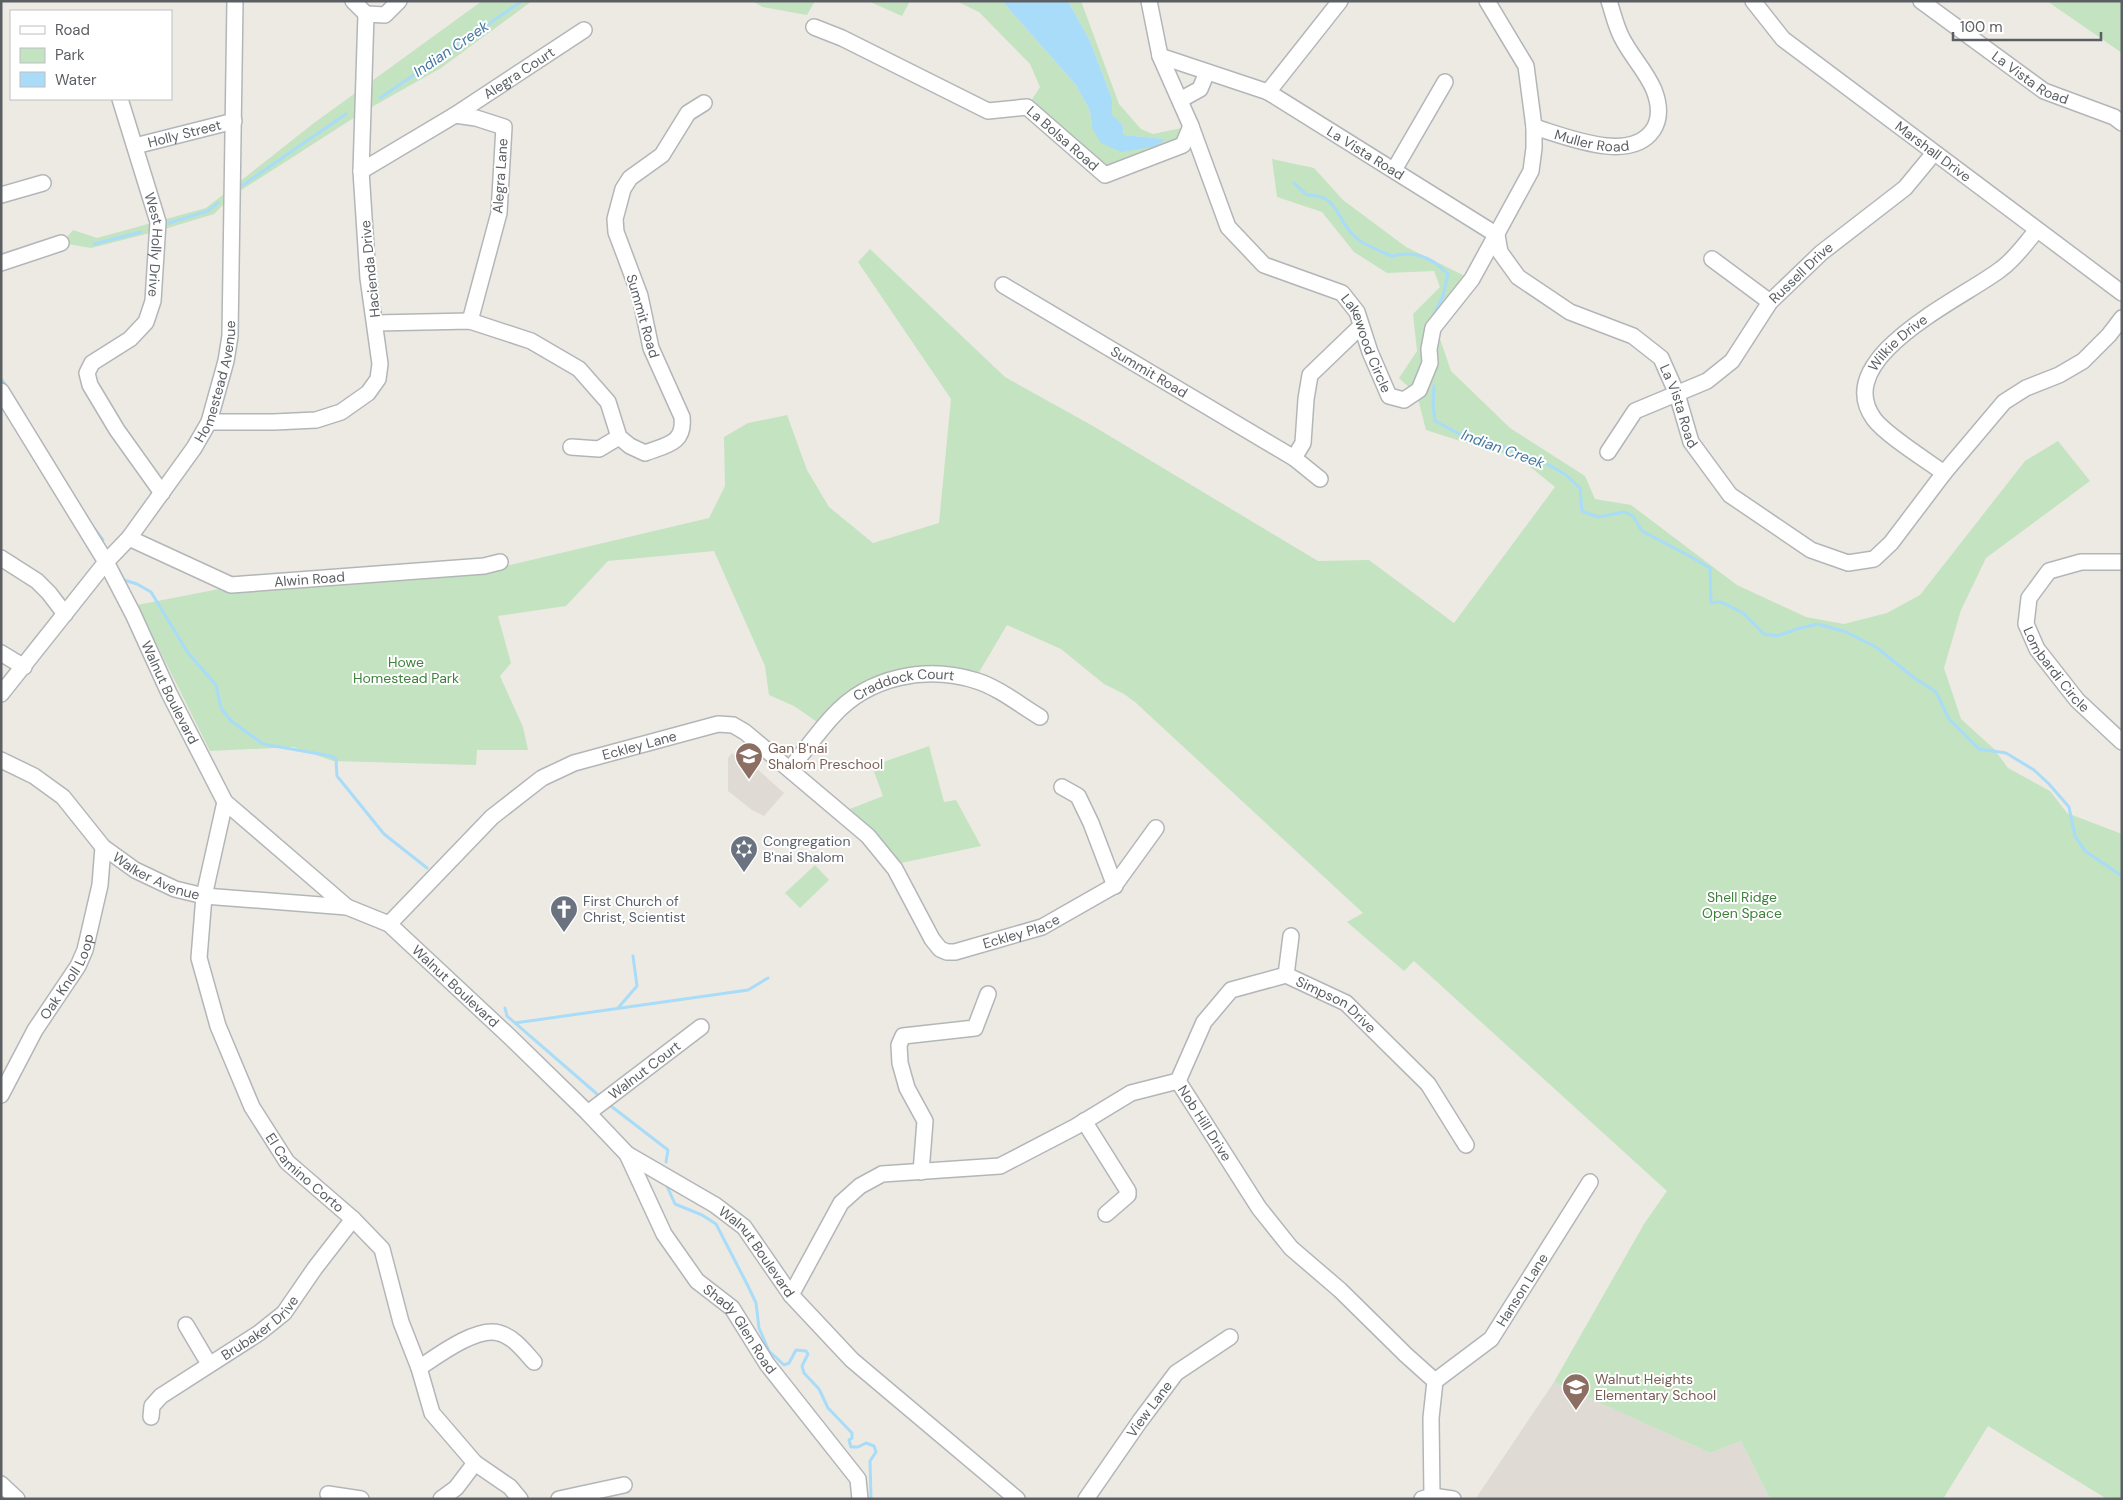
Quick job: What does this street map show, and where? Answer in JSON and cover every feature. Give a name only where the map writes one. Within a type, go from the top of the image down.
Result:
[{"type":"street","name":"Homestead Avenue","points":[[1,694],[106,562],[129,538],[194,448],[209,422],[226,361],[230,336],[235,1]]},
{"type":"street","points":[[353,1],[366,14],[385,15],[399,1]]},
{"type":"street","name":"Lakewood Circle","points":[[1149,1],[1160,56],[1191,126],[1228,226],[1264,265],[1342,293],[1357,312],[1389,396],[1404,400],[1419,390],[1430,363],[1429,349],[1433,328],[1472,279],[1531,170],[1534,127],[1526,66],[1487,1]]},
{"type":"street","points":[[1268,92],[1340,1]]},
{"type":"street","name":"Muller Road","points":[[1534,127],[1593,144],[1610,146],[1637,144],[1646,138],[1655,127],[1658,121],[1659,106],[1654,91],[1646,73],[1620,35],[1609,1]]},
{"type":"street","name":"Marshall Drive","points":[[1753,1],[1783,39],[2122,293]]},
{"type":"street","name":"La Vista Road","points":[[1921,1],[2044,91],[2114,117],[2122,123]]},
{"type":"street","name":"Hacienda Drive","points":[[209,422],[316,420],[341,412],[368,393],[378,379],[380,364],[376,323],[368,278],[361,171],[366,14]]},
{"type":"street","name":"La Bolsa Road","points":[[814,28],[842,38],[988,111],[1027,107],[1105,176],[1183,145],[1191,126]]},
{"type":"street","name":"Alegra Court","points":[[455,115],[584,30]]},
{"type":"street","name":"La Vista Road","points":[[1160,56],[1268,92],[1497,235],[1500,252],[1518,277],[1570,312],[1633,336],[1661,358],[1677,394],[1691,442],[1730,495],[1811,550],[1848,563],[1874,559],[1891,543],[1944,473],[2004,402],[2026,388],[2059,375],[2083,361],[2109,335],[2122,318]]},
{"type":"street","points":[[1180,100],[1200,89],[1208,72]]},
{"type":"street","points":[[1394,170],[1445,82]]},
{"type":"street","name":"West Holly Drive","points":[[120,100],[158,222],[153,301],[146,322],[130,339],[92,363],[87,373],[90,385],[117,430],[162,493]]},
{"type":"street","name":"Summit Road","points":[[619,436],[630,446],[645,452],[669,444],[679,438],[683,426],[680,409],[651,348],[640,296],[616,232],[615,219],[623,188],[630,178],[662,155],[688,113],[704,103]]},
{"type":"street","points":[[361,171],[455,115]]},
{"type":"street","name":"Alegra Lane","points":[[455,115],[476,118],[504,127],[499,212],[470,321]]},
{"type":"street","name":"Holly Street","points":[[136,146],[234,121]]},
{"type":"street","name":"Russell Drive","points":[[1608,452],[1635,411],[1707,381],[1732,361],[1770,302],[1821,253],[1905,188],[1934,153]]},
{"type":"street","points":[[1,195],[43,183]]},
{"type":"street","name":"Wilkie Drive","points":[[1944,473],[1874,420],[1867,403],[1867,378],[1870,369],[1882,353],[1936,311],[2002,269],[2037,230]]},
{"type":"street","points":[[1,264],[62,243]]},
{"type":"street","points":[[1712,259],[1770,302]]},
{"type":"street","name":"Summit Road","points":[[1003,285],[1294,458],[1320,479]]},
{"type":"street","points":[[376,323],[470,321],[531,341],[579,369],[608,402],[619,436],[599,449],[571,447]]},
{"type":"street","points":[[1294,458],[1304,443],[1306,399],[1310,375],[1361,326]]},
{"type":"street","name":"Walnut Boulevard","points":[[1,391],[106,562],[133,614],[169,693],[225,802],[347,907],[389,924],[487,1015],[588,1113],[627,1154],[715,1206],[744,1227],[791,1295],[852,1360],[1017,1499]]},
{"type":"street","name":"Alwin Road","points":[[129,538],[230,585],[484,566],[500,562]]},
{"type":"street","points":[[1,558],[37,581],[65,614]]},
{"type":"street","name":"Lombardi Circle","points":[[2122,562],[2080,562],[2049,571],[2029,598],[2026,624],[2036,649],[2077,700],[2122,742]]},
{"type":"street","points":[[1,654],[24,667]]},
{"type":"street","name":"Craddock Court","points":[[790,769],[834,714],[866,690],[903,676],[926,673],[949,674],[979,681],[1040,717]]},
{"type":"street","name":"Eckley Lane","points":[[389,924],[492,817],[542,778],[574,763],[718,724],[733,725],[745,732],[868,836],[896,869]]},
{"type":"street","name":"Walker Avenue","points":[[1,760],[34,776],[63,796],[103,847],[134,870],[174,889],[204,896],[347,907]]},
{"type":"street","points":[[1062,787],[1078,796],[1091,823],[1115,886]]},
{"type":"street","name":"El Camino Corto","points":[[225,802],[204,896],[199,958],[218,1026],[252,1107],[287,1162],[353,1219],[382,1249],[401,1322],[419,1368],[432,1414],[476,1463],[510,1487],[520,1499]]},
{"type":"street","name":"Eckley Place","points":[[896,869],[932,939],[940,949],[948,952],[970,949],[1042,927],[1115,886],[1156,828]]},
{"type":"street","name":"Oak Knoll Loop","points":[[1,1095],[35,1030],[78,966],[85,950],[100,885],[103,847]]},
{"type":"street","points":[[1286,975],[1291,936]]},
{"type":"street","name":"Simpson Drive","points":[[1178,1081],[1204,1022],[1231,990],[1286,975],[1346,1003],[1428,1084],[1466,1144]]},
{"type":"street","points":[[921,1172],[925,1121],[907,1088],[900,1063],[899,1045],[903,1036],[975,1028],[988,994]]},
{"type":"street","name":"Walnut Court","points":[[588,1113],[701,1027]]},
{"type":"street","name":"Nob Hill Drive","points":[[791,1295],[841,1203],[860,1186],[882,1174],[1000,1166],[1084,1121],[1131,1093],[1178,1081],[1259,1208],[1291,1248],[1340,1290],[1435,1381]]},
{"type":"street","points":[[1084,1121],[1128,1191],[1128,1195],[1106,1214]]},
{"type":"street","name":"Shady Glen Road","points":[[627,1154],[664,1234],[697,1281],[732,1308],[767,1364],[858,1479],[860,1499]]},
{"type":"street","name":"Hanson Lane","points":[[1435,1381],[1491,1339],[1590,1182]]},
{"type":"street","name":"Brubaker Drive","points":[[151,1417],[152,1406],[161,1396],[259,1333],[284,1313],[315,1268],[353,1219]]},
{"type":"street","points":[[186,1325],[209,1364]]},
{"type":"street","points":[[419,1368],[452,1346],[475,1335],[498,1332],[519,1344],[534,1362]]},
{"type":"street","name":"View Lane","points":[[1086,1499],[1140,1420],[1176,1373],[1230,1336]]},
{"type":"street","points":[[1435,1381],[1427,1497],[1453,1499]]},
{"type":"street","points":[[440,1499],[456,1488],[476,1463]]},
{"type":"street","points":[[1,1484],[17,1499]]},
{"type":"street","points":[[559,1499],[586,1491],[624,1485]]},
{"type":"street","points":[[328,1494],[361,1499]]},
{"type":"shaded area","name":"Gan B'nai Shalom Preschool","points":[[732,753],[753,769],[755,767],[784,793],[764,816],[752,810],[728,791],[728,758]]},
{"type":"shaded area","name":"Walnut Heights Elementary School","points":[[1554,1382],[1710,1453],[1741,1441],[1770,1499],[1476,1498]]},
{"type":"green space","points":[[482,1],[532,1],[441,68],[363,112],[232,196],[214,214],[91,248],[62,243],[73,230],[97,238],[206,208],[314,123]]},
{"type":"green space","points":[[752,1],[815,1],[807,15],[763,7]]},
{"type":"green space","points":[[868,1],[910,1],[902,16]]},
{"type":"green space","points":[[956,1],[1002,1],[1076,85],[1090,111],[1092,128],[1157,146],[1164,139],[1124,135],[1122,124],[1112,116],[1112,99],[1090,41],[1068,1],[1081,1],[1119,104],[1141,129],[1153,134],[1191,126],[1183,145],[1105,175],[1027,107],[1040,87],[1030,64],[979,12]]},
{"type":"green space","points":[[2047,1],[2122,1],[2122,53]]},
{"type":"green space","name":"Shell Ridge Open Space","points":[[1272,159],[1314,168],[1343,200],[1406,247],[1469,278],[1437,330],[1451,371],[1510,428],[1585,476],[1595,499],[1631,505],[1737,585],[1806,617],[1844,624],[1887,613],[1920,595],[2025,461],[2058,441],[2090,481],[1986,558],[1961,610],[1944,668],[1961,719],[1994,749],[2008,768],[2050,791],[2067,813],[2122,834],[2122,1499],[2107,1499],[1988,1426],[1943,1499],[1770,1499],[1741,1441],[1710,1453],[1554,1382],[1644,1224],[1667,1191],[1414,961],[1404,971],[1347,922],[1363,913],[1135,702],[1104,684],[1061,649],[1007,625],[978,674],[946,667],[913,667],[874,678],[843,696],[817,722],[794,706],[769,695],[765,666],[714,551],[608,561],[566,606],[498,616],[511,663],[500,676],[523,727],[528,750],[477,750],[476,765],[333,761],[294,747],[210,751],[137,605],[219,589],[485,571],[709,518],[725,486],[724,437],[748,423],[787,415],[807,470],[829,507],[873,543],[939,523],[951,399],[858,262],[870,249],[1005,377],[1093,426],[1318,561],[1369,560],[1454,623],[1555,487],[1517,456],[1485,449],[1426,430],[1417,395],[1399,378],[1417,351],[1413,314],[1440,287],[1434,271],[1387,273],[1354,252],[1322,212],[1277,197]]},
{"type":"green space","points":[[929,746],[944,802],[956,800],[981,846],[901,863],[881,839],[850,809],[883,796],[872,766]]},
{"type":"green space","points":[[815,865],[829,880],[800,908],[785,893]]},
{"type":"water","points":[[1002,1],[1068,1],[1090,41],[1112,99],[1112,115],[1122,124],[1124,135],[1165,139],[1157,146],[1121,152],[1101,143],[1092,128],[1090,111],[1076,85]]},
{"type":"waterway","name":"Indian Creek","points":[[380,98],[522,1]]},
{"type":"waterway","name":"Indian Creek","points":[[243,185],[346,114]]},
{"type":"waterway","name":"Indian Creek","points":[[1294,183],[1307,195],[1317,196],[1331,203],[1354,236],[1372,248],[1392,256],[1408,254],[1423,257],[1442,268],[1448,274],[1443,296],[1431,320]]},
{"type":"waterway","name":"Indian Creek","points":[[169,223],[208,211],[218,203]]},
{"type":"waterway","name":"Indian Creek","points":[[94,244],[141,232]]},
{"type":"waterway","points":[[1,379],[5,384]]},
{"type":"waterway","name":"Indian Creek","points":[[1434,386],[1433,405],[1435,421],[1465,437],[1508,448],[1542,461],[1566,475],[1580,488],[1582,511],[1598,517],[1624,512],[1633,516],[1642,531],[1710,568],[1711,603],[1721,602],[1743,613],[1764,634],[1777,636],[1818,624],[1846,632],[1876,647],[1913,677],[1936,692],[1949,719],[1979,749],[2006,753],[2034,770],[2069,807],[2075,836],[2085,851],[2122,876]]},
{"type":"waterway","points":[[93,527],[103,540]]},
{"type":"waterway","points":[[118,569],[124,580],[137,584],[151,592],[188,653],[216,685],[221,708],[231,721],[263,744],[331,756],[336,759],[337,776],[384,834],[427,868]]},
{"type":"waterway","points":[[618,1008],[637,986],[633,956]]},
{"type":"waterway","points":[[515,1023],[748,990],[768,978]]},
{"type":"waterway","points":[[505,1008],[507,1016],[597,1094]]},
{"type":"waterway","points":[[607,1103],[668,1150],[666,1162]]},
{"type":"waterway","points":[[666,1184],[675,1204],[702,1215],[716,1224],[756,1303],[759,1328],[769,1351],[784,1365],[789,1363],[796,1350],[806,1351],[808,1354],[802,1366],[804,1373],[819,1389],[828,1408],[852,1433],[852,1438],[849,1440],[851,1447],[858,1447],[866,1443],[874,1446],[876,1452],[870,1461],[871,1499]]},
{"type":"place","name":"Gan B'nai Shalom Preschool","points":[[749,780]]},
{"type":"place","name":"Congregation B'nai Shalom","points":[[744,873]]},
{"type":"place","name":"First Church of Christ, Scientist","points":[[564,933]]},
{"type":"place","name":"Walnut Heights Elementary School","points":[[1576,1411]]},
{"type":"park label","name":"Howe Homestead Park","points":[[406,670]]}]
